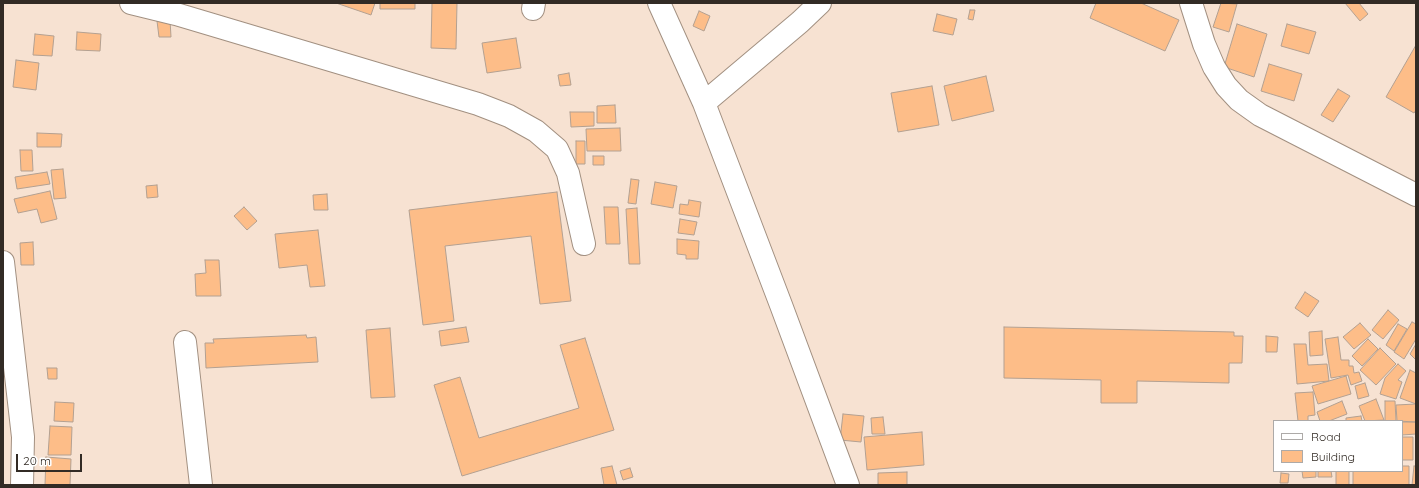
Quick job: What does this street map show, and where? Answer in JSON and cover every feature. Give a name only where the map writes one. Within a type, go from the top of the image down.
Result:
[{"type":"street","points":[[131,3],[176,14],[455,97],[509,116],[536,131],[557,149],[568,173],[584,244]]},
{"type":"street","points":[[659,3],[704,103],[848,485]]},
{"type":"street","points":[[704,103],[800,22],[820,3]]},
{"type":"street","points":[[1190,3],[1204,44],[1214,67],[1226,86],[1239,100],[1260,115],[1416,195]]},
{"type":"street","points":[[3,262],[23,437],[22,485]]},
{"type":"street","points":[[185,342],[200,485]]},
{"type":"building","points":[[336,3],[375,3],[371,15]]},
{"type":"building","points":[[380,3],[415,3],[415,9],[380,9]]},
{"type":"building","points":[[432,3],[457,3],[456,49],[431,48]]},
{"type":"building","points":[[1096,3],[1141,3],[1179,20],[1165,51],[1090,18]]},
{"type":"building","points":[[1221,3],[1237,4],[1229,32],[1213,27]]},
{"type":"building","points":[[1345,3],[1359,3],[1368,14],[1360,21]]},
{"type":"building","points":[[970,10],[975,10],[973,20],[968,19]]},
{"type":"building","points":[[699,11],[710,16],[704,31],[693,26]]},
{"type":"building","points":[[937,14],[957,19],[953,35],[933,31]]},
{"type":"building","points":[[170,20],[171,37],[159,37],[157,21]]},
{"type":"building","points":[[1237,24],[1267,34],[1254,77],[1224,67]]},
{"type":"building","points":[[1287,24],[1316,32],[1309,54],[1281,46]]},
{"type":"building","points":[[77,32],[101,34],[100,51],[76,50]]},
{"type":"building","points":[[35,34],[54,36],[52,56],[33,55]]},
{"type":"building","points":[[516,38],[521,68],[487,73],[482,43]]},
{"type":"building","points":[[1416,45],[1416,110],[1414,113],[1386,97]]},
{"type":"building","points":[[16,60],[39,63],[36,90],[13,87]]},
{"type":"building","points":[[1269,64],[1302,74],[1294,101],[1261,91]]},
{"type":"building","points":[[569,73],[571,85],[560,86],[558,75]]},
{"type":"building","points":[[986,76],[994,111],[952,121],[944,86]]},
{"type":"building","points":[[932,86],[939,125],[898,132],[891,93]]},
{"type":"building","points":[[1338,89],[1350,96],[1333,122],[1321,115]]},
{"type":"building","points":[[615,105],[616,123],[597,123],[597,106]]},
{"type":"building","points":[[570,112],[594,112],[594,126],[571,127]]},
{"type":"building","points":[[620,128],[621,151],[587,151],[586,129]]},
{"type":"building","points":[[37,133],[62,134],[61,147],[37,147]]},
{"type":"building","points":[[576,141],[585,141],[585,164],[576,164]]},
{"type":"building","points":[[20,150],[32,150],[33,171],[21,171]]},
{"type":"building","points":[[593,156],[604,156],[604,165],[593,165]]},
{"type":"building","points":[[63,169],[66,198],[54,199],[51,170]]},
{"type":"building","points":[[47,172],[50,184],[17,189],[15,177]]},
{"type":"building","points":[[631,179],[639,180],[636,204],[628,203]]},
{"type":"building","points":[[655,182],[677,186],[673,208],[651,204]]},
{"type":"building","points":[[157,185],[158,197],[147,198],[146,186]]},
{"type":"building","points":[[50,191],[57,219],[41,223],[37,209],[18,213],[14,199]]},
{"type":"building","points":[[557,192],[571,301],[540,304],[531,236],[445,246],[454,321],[423,325],[409,210]]},
{"type":"building","points":[[327,194],[328,210],[314,210],[313,195]]},
{"type":"building","points":[[689,200],[701,202],[699,217],[679,214],[680,204],[688,205]]},
{"type":"building","points":[[244,207],[257,221],[247,230],[234,216]]},
{"type":"building","points":[[604,207],[618,207],[620,244],[606,244]]},
{"type":"building","points":[[637,208],[640,264],[629,264],[626,209]]},
{"type":"building","points":[[680,219],[697,222],[694,235],[678,233]]},
{"type":"building","points":[[318,230],[325,286],[310,287],[307,265],[279,268],[275,234]]},
{"type":"building","points":[[677,239],[699,241],[698,259],[686,259],[686,255],[677,254]]},
{"type":"building","points":[[33,242],[34,265],[21,265],[20,243]]},
{"type":"building","points":[[205,260],[219,260],[221,296],[196,296],[195,274],[206,273]]},
{"type":"building","points":[[1305,292],[1319,301],[1308,317],[1295,308]]},
{"type":"building","points":[[1388,310],[1399,320],[1383,339],[1372,330]]},
{"type":"building","points":[[1412,322],[1416,324],[1416,339],[1404,359],[1394,352]]},
{"type":"building","points":[[1360,323],[1371,335],[1354,349],[1343,337]]},
{"type":"building","points":[[1398,324],[1407,329],[1394,351],[1386,345]]},
{"type":"building","points":[[466,327],[469,342],[441,346],[439,331]]},
{"type":"building","points":[[1004,327],[1234,332],[1234,336],[1243,336],[1242,363],[1229,363],[1229,383],[1137,381],[1137,403],[1101,403],[1101,380],[1004,378]]},
{"type":"building","points":[[390,328],[395,397],[371,398],[366,330]]},
{"type":"building","points":[[1322,331],[1323,355],[1310,356],[1309,332]]},
{"type":"building","points":[[306,335],[307,338],[316,337],[318,362],[206,368],[205,343],[214,343],[213,339]]},
{"type":"building","points":[[1266,336],[1278,337],[1277,352],[1266,352]]},
{"type":"building","points":[[1338,337],[1341,360],[1349,360],[1349,366],[1353,366],[1354,373],[1359,372],[1362,381],[1351,385],[1348,375],[1331,378],[1325,339]]},
{"type":"building","points":[[585,338],[614,430],[462,476],[434,385],[460,377],[479,438],[579,408],[560,345]]},
{"type":"building","points":[[1368,339],[1378,349],[1362,366],[1352,356]]},
{"type":"building","points":[[1294,344],[1306,344],[1308,365],[1327,364],[1329,381],[1297,384]]},
{"type":"building","points":[[1416,344],[1416,360],[1410,354]]},
{"type":"building","points":[[1380,348],[1396,364],[1376,385],[1360,370]]},
{"type":"building","points":[[1398,364],[1406,371],[1398,380],[1402,382],[1396,399],[1380,394],[1385,378]]},
{"type":"building","points":[[47,368],[57,368],[57,379],[48,379]]},
{"type":"building","points":[[1410,370],[1416,373],[1416,404],[1400,398]]},
{"type":"building","points":[[1346,376],[1351,394],[1318,404],[1312,386]]},
{"type":"building","points":[[1365,383],[1369,396],[1358,399],[1355,386]]},
{"type":"building","points":[[1313,392],[1315,415],[1308,416],[1308,420],[1298,420],[1295,393]]},
{"type":"building","points":[[1376,399],[1384,420],[1365,420],[1359,406]]},
{"type":"building","points":[[1342,401],[1347,414],[1332,420],[1320,420],[1317,412]]},
{"type":"building","points":[[1385,401],[1395,401],[1396,420],[1385,420]]},
{"type":"building","points":[[55,402],[74,403],[73,422],[54,421]]},
{"type":"building","points":[[1416,404],[1416,422],[1397,420],[1396,405]]},
{"type":"building","points":[[843,414],[864,416],[861,442],[840,440]]},
{"type":"building","points":[[1361,416],[1362,420],[1346,420],[1346,418]]},
{"type":"building","points":[[883,417],[885,434],[872,434],[871,418]]},
{"type":"building","points":[[1403,422],[1416,422],[1416,434],[1403,435]]},
{"type":"building","points":[[50,426],[72,427],[71,455],[48,455]]},
{"type":"building","points":[[922,432],[924,465],[867,470],[864,437]]},
{"type":"building","points":[[1403,437],[1413,437],[1413,460],[1403,460]]},
{"type":"building","points":[[46,457],[71,459],[70,485],[45,485]]},
{"type":"building","points":[[612,466],[617,485],[604,485],[601,468]]},
{"type":"building","points":[[1403,466],[1409,466],[1409,485],[1353,485],[1353,472],[1403,472]]},
{"type":"building","points":[[1414,466],[1416,466],[1416,485],[1412,485]]},
{"type":"building","points":[[630,468],[633,477],[623,480],[620,471]]},
{"type":"building","points":[[907,472],[907,485],[878,485],[878,473]]},
{"type":"building","points":[[1302,472],[1316,472],[1316,477],[1303,478]]},
{"type":"building","points":[[1318,472],[1331,472],[1332,477],[1318,477]]},
{"type":"building","points":[[1336,472],[1349,472],[1349,485],[1336,485]]},
{"type":"building","points":[[1281,473],[1289,474],[1288,483],[1280,483]]}]
